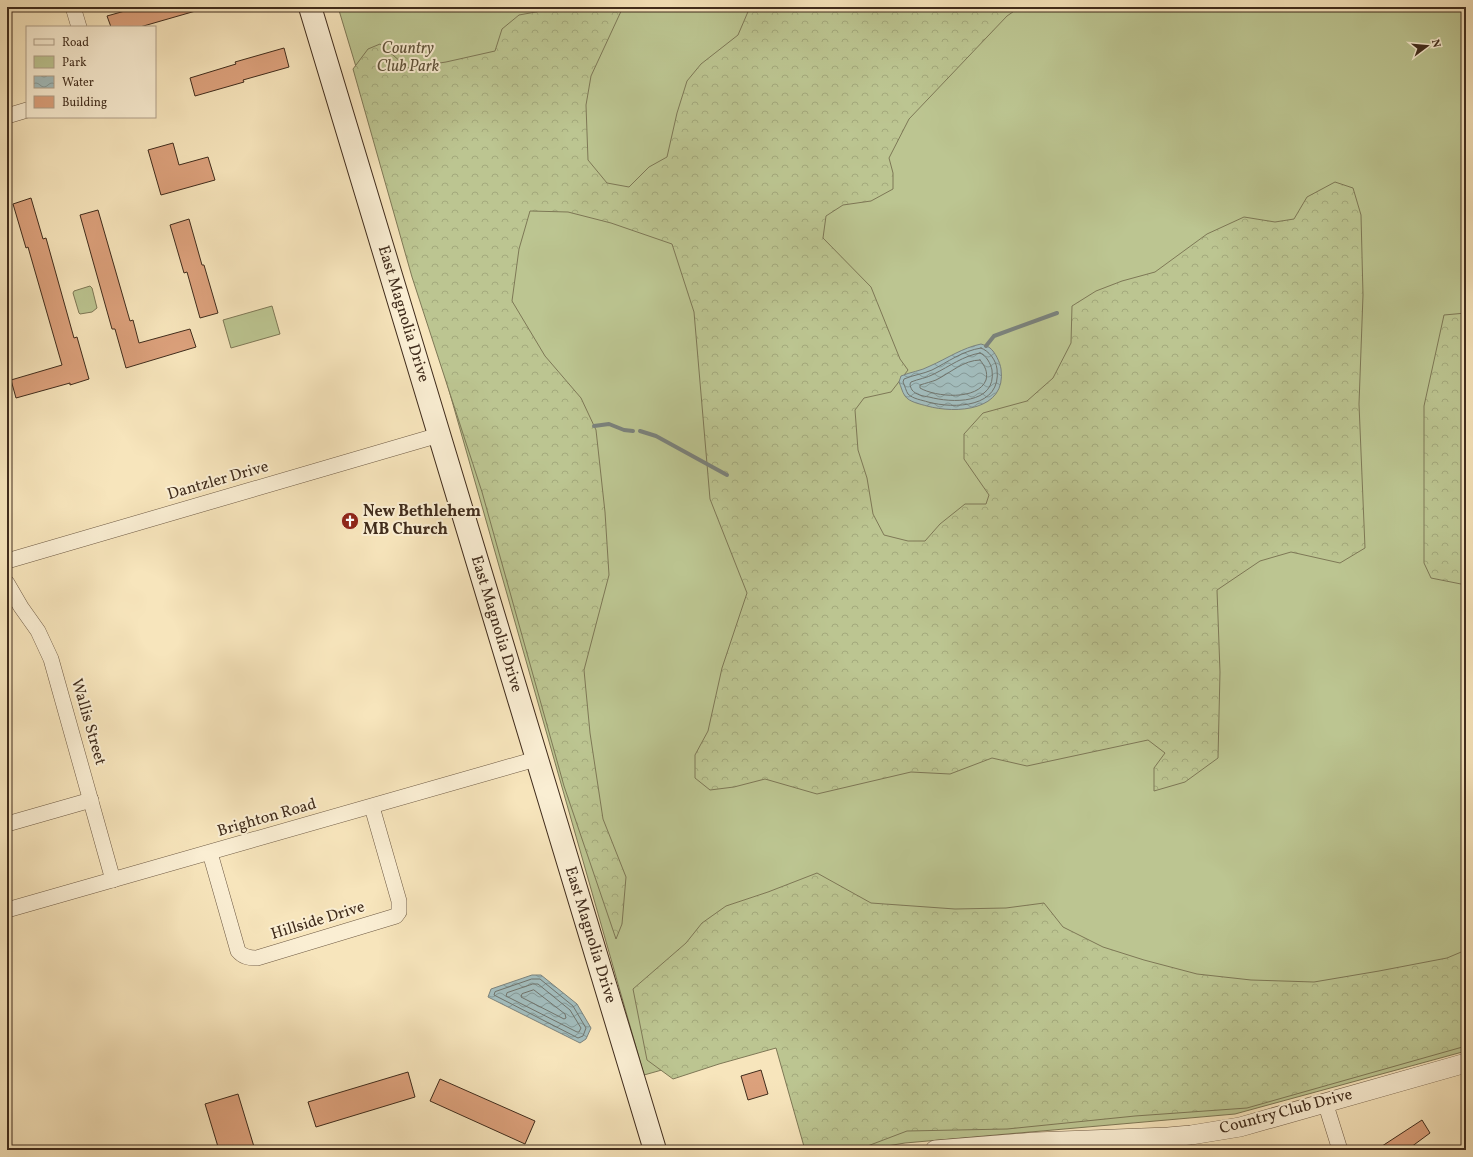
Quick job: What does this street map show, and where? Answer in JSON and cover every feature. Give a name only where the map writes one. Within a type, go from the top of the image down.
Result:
[{"type":"main road","name":"East Magnolia Drive","points":[[310,7],[655,1150]]},
{"type":"street","points":[[73,7],[79,26]]},
{"type":"street","points":[[7,116],[26,110]]},
{"type":"street","name":"Dantzler Drive","points":[[7,561],[439,435]]},
{"type":"street","name":"Wallis Street","points":[[7,583],[21,607],[38,631],[52,659],[113,880]]},
{"type":"street","name":"Brighton Road","points":[[7,910],[536,759]]},
{"type":"street","points":[[7,824],[91,800]]},
{"type":"street","name":"Hillside Drive","points":[[210,853],[238,951],[250,958],[265,956],[396,916],[399,912],[399,901],[372,806]]},
{"type":"street","name":"Country Club Drive","points":[[935,1150],[1035,1142],[1168,1138],[1240,1127],[1466,1063]]},
{"type":"street","points":[[1325,1102],[1340,1150]]},
{"type":"green space","name":"Country Club Park","points":[[338,7],[1466,7],[1466,1051],[1235,1114],[905,1143],[863,1150],[814,1150],[783,1036],[644,1075],[372,120]]},
{"type":"green space","points":[[558,7],[623,7],[591,76],[586,105],[588,160],[607,183],[629,187],[649,167],[667,157],[677,113],[687,81],[701,64],[738,35],[750,7],[1020,7],[1007,16],[909,119],[889,158],[893,173],[893,189],[871,201],[843,205],[826,216],[823,238],[871,287],[900,359],[908,370],[891,392],[864,398],[855,410],[858,450],[867,478],[873,514],[884,535],[908,541],[925,541],[940,524],[965,504],[986,504],[989,495],[964,459],[964,434],[983,413],[1027,401],[1053,378],[1071,343],[1072,306],[1096,291],[1122,281],[1155,272],[1207,234],[1244,217],[1275,222],[1294,219],[1307,197],[1335,182],[1353,188],[1361,215],[1363,295],[1359,404],[1365,548],[1340,563],[1291,552],[1260,561],[1217,590],[1220,672],[1218,758],[1185,782],[1154,791],[1154,768],[1165,753],[1148,740],[1027,766],[992,758],[950,774],[911,772],[817,794],[765,779],[734,787],[710,790],[695,778],[695,755],[708,731],[722,668],[747,593],[710,499],[694,312],[672,244],[611,223],[568,212],[530,211],[519,249],[512,301],[545,356],[581,398],[596,430],[605,512],[609,575],[584,670],[590,733],[603,819],[626,877],[622,924],[616,939],[564,786],[482,492],[412,277],[353,69],[368,49],[380,44],[408,68],[446,62],[495,51],[502,29],[519,15]]},
{"type":"green space","points":[[90,286],[92,288],[97,308],[92,312],[80,314],[73,293],[74,291]]},
{"type":"green space","points":[[272,306],[280,334],[231,348],[223,320]]},
{"type":"green space","points":[[1466,313],[1466,585],[1431,578],[1424,563],[1424,406],[1444,315]]},
{"type":"green space","points":[[817,873],[871,903],[955,909],[1006,908],[1044,903],[1063,927],[1103,947],[1197,974],[1251,980],[1314,982],[1447,958],[1466,950],[1466,1046],[1247,1108],[1135,1116],[1007,1129],[907,1131],[857,1150],[805,1150],[776,1048],[673,1079],[647,1060],[633,989],[686,943],[702,923],[726,906]]},
{"type":"water","points":[[981,344],[989,347],[994,352],[1001,369],[1001,383],[996,394],[988,401],[965,409],[952,410],[918,404],[909,400],[903,393],[899,382],[901,376],[927,368],[961,351]]},
{"type":"water","points":[[532,975],[541,975],[577,1004],[591,1028],[586,1039],[580,1043],[488,997],[491,989]]},
{"type":"building","points":[[139,7],[198,7],[199,10],[143,26],[111,26],[107,16]]},
{"type":"building","points":[[284,48],[289,67],[195,96],[190,78],[236,64],[235,62]]},
{"type":"building","points":[[173,143],[179,165],[208,157],[215,180],[161,195],[148,150]]},
{"type":"building","points":[[31,198],[43,239],[46,238],[74,338],[77,337],[89,379],[16,398],[11,380],[62,365],[28,247],[26,248],[13,204]]},
{"type":"building","points":[[98,210],[130,321],[133,320],[139,343],[190,329],[196,347],[126,368],[115,329],[112,329],[80,215]]},
{"type":"building","points":[[189,219],[218,313],[200,318],[187,272],[184,273],[170,225]]},
{"type":"building","points":[[761,1070],[768,1094],[748,1100],[741,1076]]},
{"type":"building","points":[[408,1072],[415,1097],[316,1127],[308,1102]]},
{"type":"building","points":[[440,1079],[535,1121],[525,1144],[430,1101]]},
{"type":"building","points":[[238,1094],[255,1150],[219,1150],[205,1104]]},
{"type":"building","points":[[1422,1120],[1430,1133],[1407,1150],[1376,1150]]},
{"type":"waterway","points":[[986,346],[994,336],[1057,313]]},
{"type":"waterway","points":[[594,426],[609,424],[624,430],[633,431]]},
{"type":"waterway","points":[[640,431],[656,436],[727,475]]},
{"type":"place","name":"New Bethlehem MB Church","points":[[350,521]]}]
